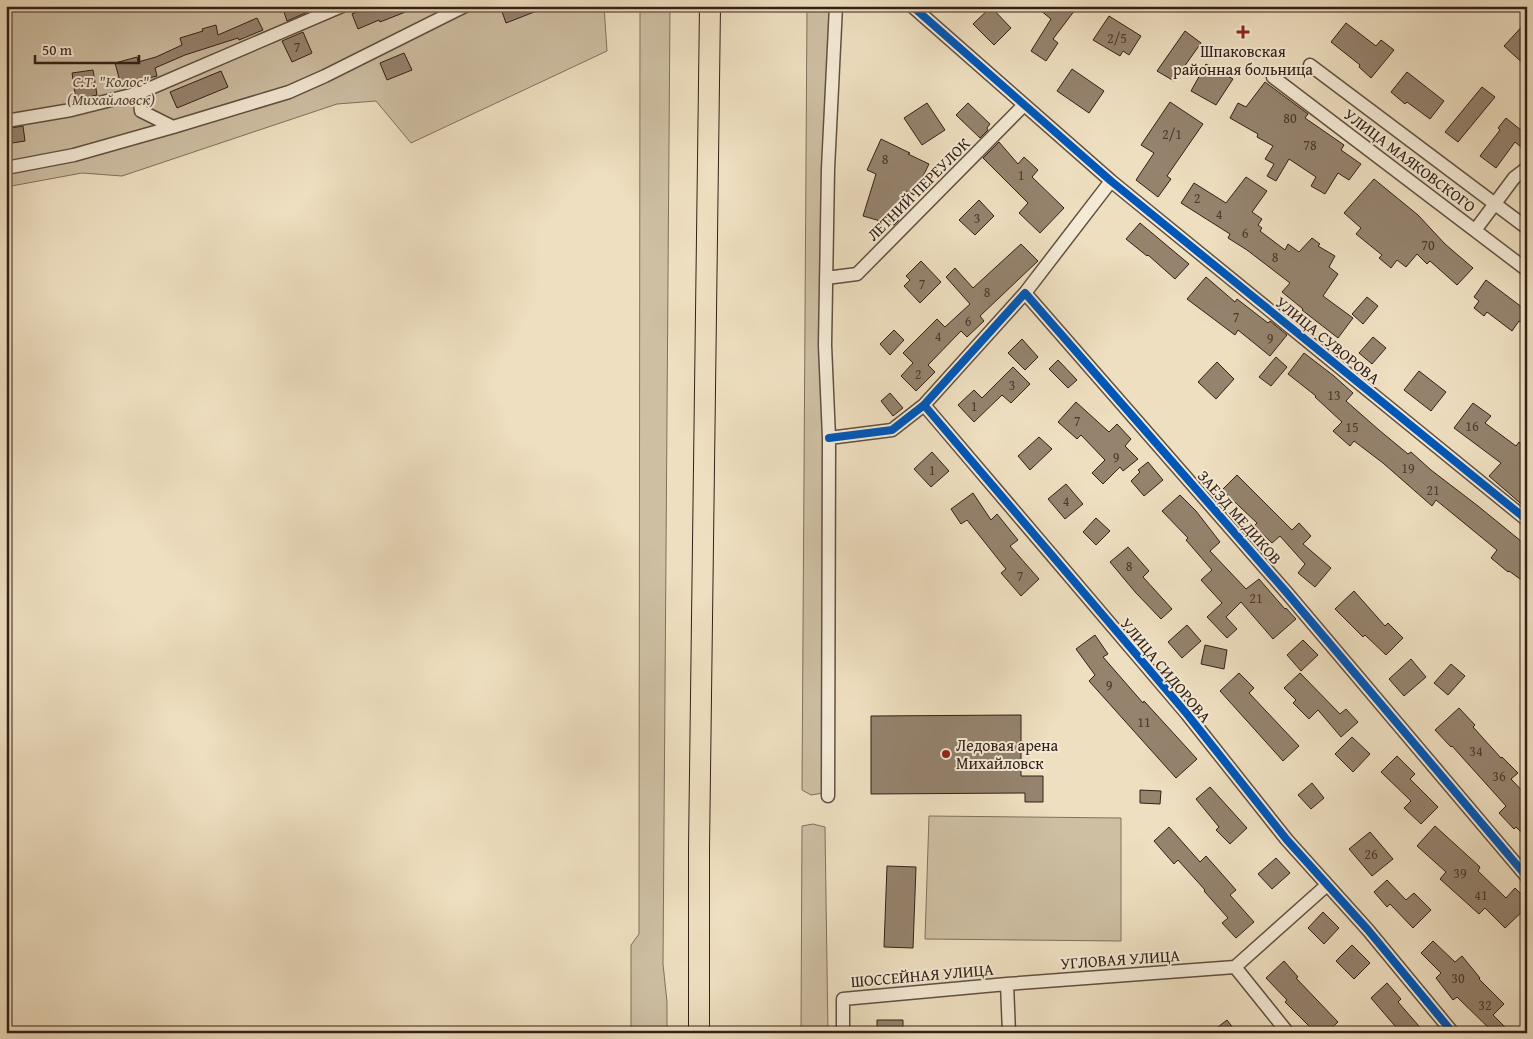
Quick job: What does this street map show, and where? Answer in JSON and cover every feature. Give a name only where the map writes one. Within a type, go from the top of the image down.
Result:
[{"type":"main road","points":[[699,1033],[698,849],[710,6]]},
{"type":"street","points":[[6,121],[71,110],[138,93],[342,6]]},
{"type":"street","points":[[6,168],[74,155],[289,92],[465,6]]},
{"type":"street","points":[[828,796],[829,438],[825,346],[828,169],[836,6]]},
{"type":"street","name":"УЛИЦА СУВОРОВА","points":[[912,6],[1111,181],[1527,520]]},
{"type":"street","name":"УЛИЦА МАЯКОВСКОГО","points":[[1310,65],[1527,228]]},
{"type":"street","name":"УЛИЦА МАЯКОВСКОГО","points":[[1273,77],[1476,229],[1527,270]]},
{"type":"street","points":[[138,93],[141,111],[173,127]]},
{"type":"street","name":"ЛЕТНИЙ ПЕРЕУЛОК","points":[[826,278],[856,274],[1024,106]]},
{"type":"street","points":[[1476,229],[1514,178],[1527,168]]},
{"type":"street","points":[[829,438],[892,430],[924,405],[1025,293],[1111,181]]},
{"type":"street","name":"ЗАЕЗД МЕДИКОВ","points":[[1025,293],[1287,593],[1527,877]]},
{"type":"street","name":"УЛИЦА СИДОРОВА","points":[[924,405],[1180,707],[1287,840],[1374,938],[1453,1033]]},
{"type":"street","points":[[1288,1033],[1235,967],[1327,885]]},
{"type":"street","name":"УГЛОВАЯ УЛИЦА","points":[[1007,984],[1235,967]]},
{"type":"street","points":[[1007,984],[1009,1033]]},
{"type":"street","name":"ШОССЕЙНАЯ УЛИЦА","points":[[843,1033],[843,999],[1007,984]]},
{"type":"green space","name":"С.Т. \"Колос\" (Михайловск)","points":[[6,6],[604,6],[607,51],[411,143],[376,101],[337,104],[122,176],[82,173],[6,187]]},
{"type":"green space","points":[[640,6],[670,6],[663,964],[667,1002],[667,1033],[631,1033],[631,945],[639,934]]},
{"type":"green space","points":[[807,6],[831,6],[825,439],[823,793],[811,795],[802,790]]},
{"type":"green space","points":[[929,816],[1121,818],[1121,941],[925,939]]},
{"type":"green space","points":[[813,824],[825,827],[828,1033],[801,1033],[802,826]]},
{"type":"building","points":[[282,6],[319,6],[319,7],[287,21]]},
{"type":"building","points":[[371,6],[418,7],[358,29],[352,14]]},
{"type":"building","points":[[500,6],[547,6],[547,7],[506,23]]},
{"type":"building","points":[[1035,6],[1078,6],[1053,39],[1058,43],[1046,61],[1031,51],[1051,19]]},
{"type":"building","points":[[991,7],[1011,28],[994,45],[973,24]]},
{"type":"building","points":[[1109,16],[1141,36],[1129,55],[1123,51],[1120,56],[1093,40]]},
{"type":"building","points":[[257,18],[263,30],[239,40],[238,38],[185,55],[155,68],[157,76],[121,85],[115,63],[137,57],[138,62],[156,57],[182,45],[180,38],[203,31],[202,29],[216,25],[218,35]]},
{"type":"building","points":[[1527,21],[1527,67],[1504,46]]},
{"type":"building","points":[[1346,23],[1376,46],[1381,40],[1394,50],[1371,78],[1359,67],[1360,65],[1331,42]]},
{"type":"building","points":[[1185,31],[1201,43],[1174,81],[1157,71]]},
{"type":"building","points":[[303,32],[312,53],[292,62],[282,41]]},
{"type":"building","points":[[404,53],[412,70],[387,80],[380,63]]},
{"type":"building","points":[[1206,64],[1233,79],[1216,105],[1191,91]]},
{"type":"building","points":[[1072,69],[1104,91],[1089,113],[1057,91]]},
{"type":"building","points":[[93,70],[97,95],[76,100],[72,73]]},
{"type":"building","points":[[221,71],[228,87],[177,108],[170,92]]},
{"type":"building","points":[[1407,72],[1444,101],[1430,119],[1407,102],[1405,104],[1391,92]]},
{"type":"building","points":[[1265,82],[1308,114],[1305,118],[1344,145],[1341,150],[1361,164],[1349,180],[1338,173],[1325,194],[1311,186],[1316,177],[1289,159],[1276,181],[1267,176],[1274,164],[1265,159],[1273,146],[1257,137],[1258,134],[1230,118],[1238,103],[1246,107]]},
{"type":"building","points":[[1482,87],[1495,97],[1458,142],[1445,132]]},
{"type":"building","points":[[1170,102],[1203,124],[1167,176],[1171,179],[1158,197],[1136,180],[1154,153],[1141,145]]},
{"type":"building","points":[[927,103],[945,130],[922,145],[904,118]]},
{"type":"building","points":[[968,103],[990,124],[987,128],[988,130],[980,138],[956,115]]},
{"type":"building","points":[[1506,118],[1527,135],[1527,152],[1515,142],[1496,168],[1480,156],[1500,130],[1498,128]]},
{"type":"building","points":[[23,126],[25,141],[6,144],[6,129]]},
{"type":"building","points":[[881,139],[929,164],[914,195],[907,191],[898,221],[894,225],[863,216],[876,174],[867,170]]},
{"type":"building","points":[[999,142],[1018,164],[1024,157],[1038,170],[1032,177],[1064,208],[1040,233],[1019,213],[1028,203],[983,158]]},
{"type":"building","points":[[1246,177],[1267,191],[1252,212],[1262,219],[1258,225],[1262,228],[1260,231],[1285,250],[1288,244],[1299,252],[1312,238],[1320,244],[1318,246],[1335,256],[1329,267],[1338,274],[1323,296],[1353,318],[1338,338],[1282,292],[1290,283],[1228,238],[1230,234],[1181,203],[1194,183],[1226,203]]},
{"type":"building","points":[[1374,179],[1418,215],[1445,244],[1473,268],[1457,285],[1430,261],[1427,264],[1417,254],[1406,267],[1397,260],[1391,268],[1379,258],[1382,255],[1356,234],[1361,228],[1344,213]]},
{"type":"building","points":[[979,200],[994,216],[975,235],[959,220]]},
{"type":"building","points":[[1140,223],[1189,264],[1175,279],[1148,255],[1126,239]]},
{"type":"building","points":[[1021,244],[1038,261],[980,316],[984,321],[967,337],[961,331],[928,365],[935,372],[916,391],[901,376],[913,363],[903,353],[937,319],[945,327],[970,304],[946,277],[955,268],[973,288]]},
{"type":"building","points":[[921,261],[941,282],[920,303],[904,286],[910,280],[906,276]]},
{"type":"building","points":[[1206,277],[1235,302],[1237,299],[1287,335],[1270,356],[1238,330],[1235,335],[1187,299]]},
{"type":"building","points":[[1486,280],[1527,311],[1527,327],[1519,321],[1512,331],[1487,312],[1484,316],[1474,308],[1479,301],[1474,297]]},
{"type":"building","points":[[1367,297],[1378,306],[1363,324],[1352,314]]},
{"type":"building","points":[[894,330],[904,340],[890,355],[880,344]]},
{"type":"building","points":[[1373,337],[1386,348],[1372,364],[1359,353]]},
{"type":"building","points":[[1022,339],[1038,357],[1025,370],[1008,353]]},
{"type":"building","points":[[1304,353],[1353,393],[1346,401],[1379,430],[1408,454],[1411,452],[1527,546],[1527,584],[1491,558],[1497,550],[1436,500],[1432,506],[1383,463],[1354,441],[1350,446],[1333,431],[1342,422],[1316,396],[1288,374]]},
{"type":"building","points":[[1276,357],[1287,367],[1271,386],[1259,377]]},
{"type":"building","points":[[1058,360],[1077,380],[1068,388],[1049,369]]},
{"type":"building","points":[[1217,362],[1234,379],[1216,399],[1198,382]]},
{"type":"building","points":[[1013,367],[1030,384],[1011,403],[1002,395],[974,422],[958,405],[974,390],[982,398]]},
{"type":"building","points":[[1419,371],[1446,392],[1431,411],[1404,390]]},
{"type":"building","points":[[890,393],[903,408],[893,416],[881,401]]},
{"type":"building","points":[[1076,402],[1109,432],[1117,424],[1131,439],[1125,446],[1138,459],[1123,471],[1120,467],[1103,484],[1092,473],[1105,460],[1081,435],[1077,439],[1058,422]]},
{"type":"building","points":[[1473,403],[1491,416],[1485,423],[1516,446],[1519,442],[1527,449],[1527,509],[1489,476],[1501,463],[1454,428]]},
{"type":"building","points":[[1039,437],[1052,449],[1030,470],[1018,456]]},
{"type":"building","points":[[932,452],[949,471],[931,487],[914,469]]},
{"type":"building","points":[[1148,462],[1163,480],[1144,496],[1131,481],[1140,472],[1138,470]]},
{"type":"building","points":[[1237,475],[1292,530],[1299,523],[1311,536],[1303,544],[1331,568],[1315,587],[1298,573],[1305,564],[1280,536],[1272,543],[1254,526],[1257,523],[1222,490]]},
{"type":"building","points":[[1066,484],[1083,504],[1065,519],[1048,499]]},
{"type":"building","points":[[973,493],[991,520],[997,514],[1018,540],[1010,546],[1039,579],[1021,596],[1001,573],[1006,569],[967,520],[961,524],[951,509]]},
{"type":"building","points":[[1180,495],[1196,511],[1220,542],[1210,551],[1246,589],[1259,579],[1296,619],[1273,639],[1241,602],[1226,617],[1237,629],[1227,638],[1207,617],[1222,603],[1201,580],[1212,570],[1186,540],[1188,538],[1162,511]]},
{"type":"building","points":[[1096,518],[1110,531],[1096,545],[1083,532]]},
{"type":"building","points":[[1128,547],[1149,571],[1143,577],[1172,609],[1161,619],[1110,562]]},
{"type":"building","points":[[1354,591],[1385,626],[1388,623],[1403,638],[1386,655],[1365,635],[1363,637],[1335,609]]},
{"type":"building","points":[[1187,625],[1201,641],[1182,658],[1168,642]]},
{"type":"building","points":[[1095,635],[1108,654],[1103,657],[1143,703],[1144,701],[1197,759],[1176,778],[1089,681],[1095,675],[1076,649]]},
{"type":"building","points":[[1303,640],[1318,655],[1301,671],[1287,655]]},
{"type":"building","points":[[1205,645],[1227,650],[1224,669],[1201,664]]},
{"type":"building","points":[[1411,659],[1426,677],[1404,696],[1389,679]]},
{"type":"building","points":[[1451,664],[1465,676],[1448,695],[1434,683]]},
{"type":"building","points":[[1239,673],[1254,688],[1249,693],[1299,746],[1283,761],[1220,691]]},
{"type":"building","points":[[1300,673],[1340,714],[1346,709],[1358,722],[1341,737],[1318,710],[1309,719],[1293,703],[1296,700],[1284,688]]},
{"type":"building","points":[[1459,708],[1475,725],[1473,727],[1501,758],[1518,773],[1511,779],[1527,796],[1527,838],[1516,827],[1514,829],[1499,813],[1506,806],[1435,730]]},
{"type":"building","name":"Ледовая арена Михайловск","points":[[1021,715],[1021,776],[1043,776],[1043,802],[1025,802],[1025,793],[871,794],[871,716]]},
{"type":"building","points":[[1352,737],[1370,754],[1353,772],[1335,754]]},
{"type":"building","points":[[1397,756],[1415,774],[1410,779],[1438,807],[1421,824],[1404,808],[1411,801],[1381,772]]},
{"type":"building","points":[[1312,783],[1324,798],[1311,809],[1298,795]]},
{"type":"building","points":[[1210,787],[1247,828],[1230,844],[1216,830],[1219,827],[1196,799]]},
{"type":"building","points":[[1140,790],[1161,791],[1160,804],[1140,803]]},
{"type":"building","points":[[1435,826],[1480,867],[1478,871],[1506,898],[1515,888],[1527,900],[1527,907],[1505,928],[1485,908],[1479,914],[1440,879],[1446,872],[1417,846]]},
{"type":"building","points":[[1169,827],[1200,862],[1206,856],[1236,890],[1230,895],[1254,922],[1236,938],[1222,923],[1228,918],[1205,890],[1178,860],[1174,864],[1154,841]]},
{"type":"building","points":[[1370,832],[1393,859],[1372,876],[1349,849]]},
{"type":"building","points":[[1276,858],[1290,873],[1272,889],[1258,874]]},
{"type":"building","points":[[887,866],[916,867],[913,948],[884,947]]},
{"type":"building","points":[[1387,880],[1406,900],[1414,893],[1431,910],[1413,928],[1390,904],[1387,907],[1374,892]]},
{"type":"building","points":[[1323,912],[1339,928],[1324,944],[1308,928]]},
{"type":"building","points":[[1433,941],[1455,962],[1462,956],[1479,979],[1504,1004],[1493,1015],[1511,1033],[1494,1033],[1457,997],[1453,1000],[1436,978],[1441,973],[1421,953]]},
{"type":"building","points":[[1352,945],[1370,963],[1354,979],[1336,961]]},
{"type":"building","points":[[1284,961],[1298,977],[1296,978],[1338,1022],[1326,1033],[1316,1033],[1285,1002],[1287,1000],[1266,978]]},
{"type":"building","points":[[1387,983],[1401,999],[1398,1002],[1425,1033],[1401,1033],[1371,998]]},
{"type":"building","points":[[877,1020],[903,1020],[903,1033],[877,1033]]},
{"type":"building","points":[[1227,1020],[1237,1033],[1210,1033]]},
{"type":"cycle path","points":[[912,6],[1111,181],[1527,520]]},
{"type":"cycle path","points":[[924,405],[1025,293],[1287,593],[1527,877]]},
{"type":"cycle path","points":[[829,438],[892,430],[924,405],[1187,714],[1287,840],[1368,930],[1453,1033]]},
{"type":"place","name":"Шпаковская районная больница","points":[[1243,32]]},
{"type":"place","name":"Ледовая арена Михайловск","points":[[946,754]]}]
